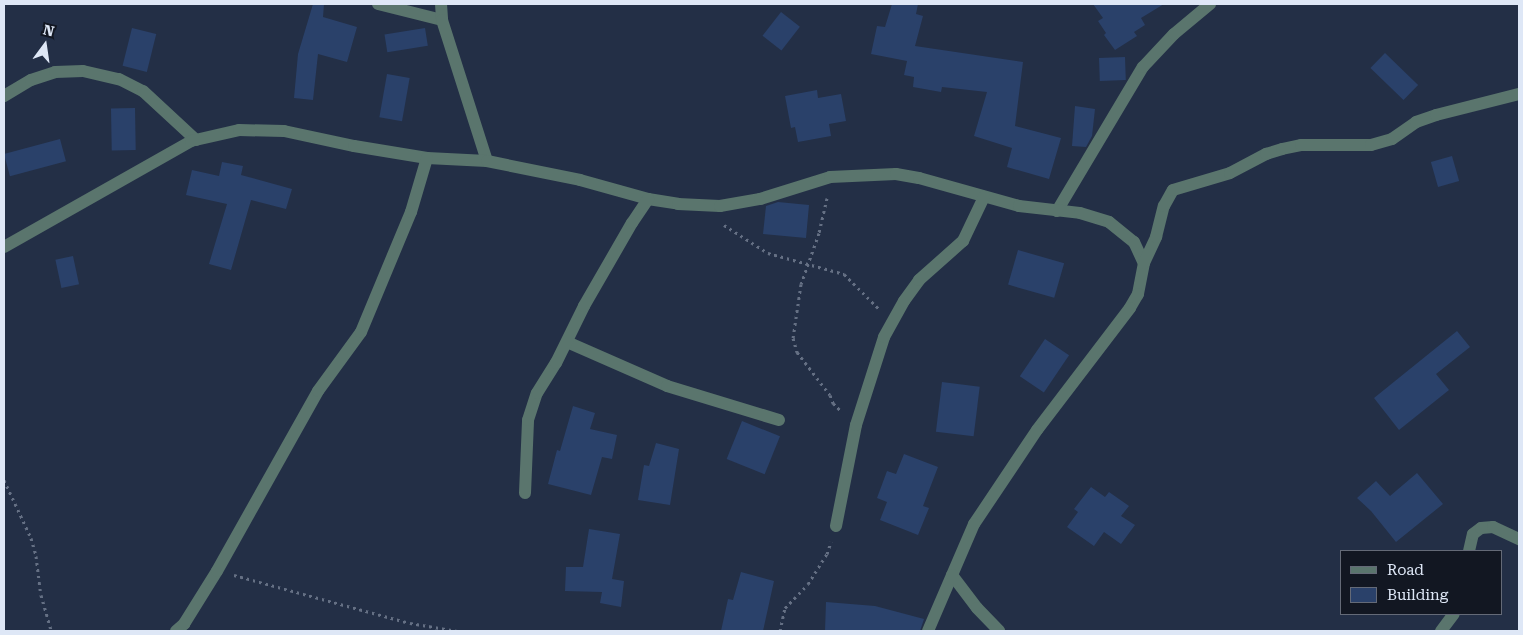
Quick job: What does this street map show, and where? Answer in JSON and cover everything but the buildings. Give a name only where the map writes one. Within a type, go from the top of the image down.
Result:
[{"type":"street","points":[[378,4],[442,20]]},
{"type":"street","points":[[441,4],[442,20],[487,162]]},
{"type":"street","points":[[1057,211],[1143,67],[1174,34],[1210,4]]},
{"type":"street","points":[[4,96],[31,80],[55,72],[83,71],[119,79],[143,91],[196,140]]},
{"type":"street","points":[[928,631],[974,524],[1037,430],[1130,308],[1138,294],[1144,263],[1156,237],[1164,206],[1173,190],[1230,173],[1266,154],[1282,149],[1301,145],[1371,145],[1392,139],[1416,122],[1436,115],[1519,94]]},
{"type":"street","points":[[4,247],[196,140],[239,130],[284,131],[354,146],[427,158],[487,162],[580,180],[648,198],[720,206],[760,199],[830,177],[896,174],[919,178],[984,198],[1019,206],[1080,213],[1109,222],[1134,242],[1144,263]]},
{"type":"street","points":[[176,631],[184,624],[217,571],[318,391],[361,332],[412,212],[427,158]]},
{"type":"street","points":[[525,493],[528,420],[537,393],[567,342],[589,298],[648,198]]},
{"type":"street","points":[[836,526],[856,425],[884,337],[919,280],[963,241],[984,198]]},
{"type":"street","points":[[567,342],[667,386],[779,420]]},
{"type":"street","points":[[1469,550],[1473,534],[1481,528],[1493,526],[1519,539]]},
{"type":"street","points":[[952,574],[977,608],[999,631]]},
{"type":"street","points":[[1441,631],[1453,615]]},
{"type":"path","points":[[830,177],[824,215],[801,284],[792,338],[797,352],[830,395],[833,403],[856,425]]},
{"type":"path","points":[[695,204],[747,242],[768,253],[844,274],[892,322]]},
{"type":"path","points":[[4,480],[31,538],[36,556],[41,596],[51,631]]},
{"type":"path","points":[[780,631],[786,608],[808,584],[827,554],[836,526]]},
{"type":"path","points":[[217,571],[410,623],[456,631]]}]
